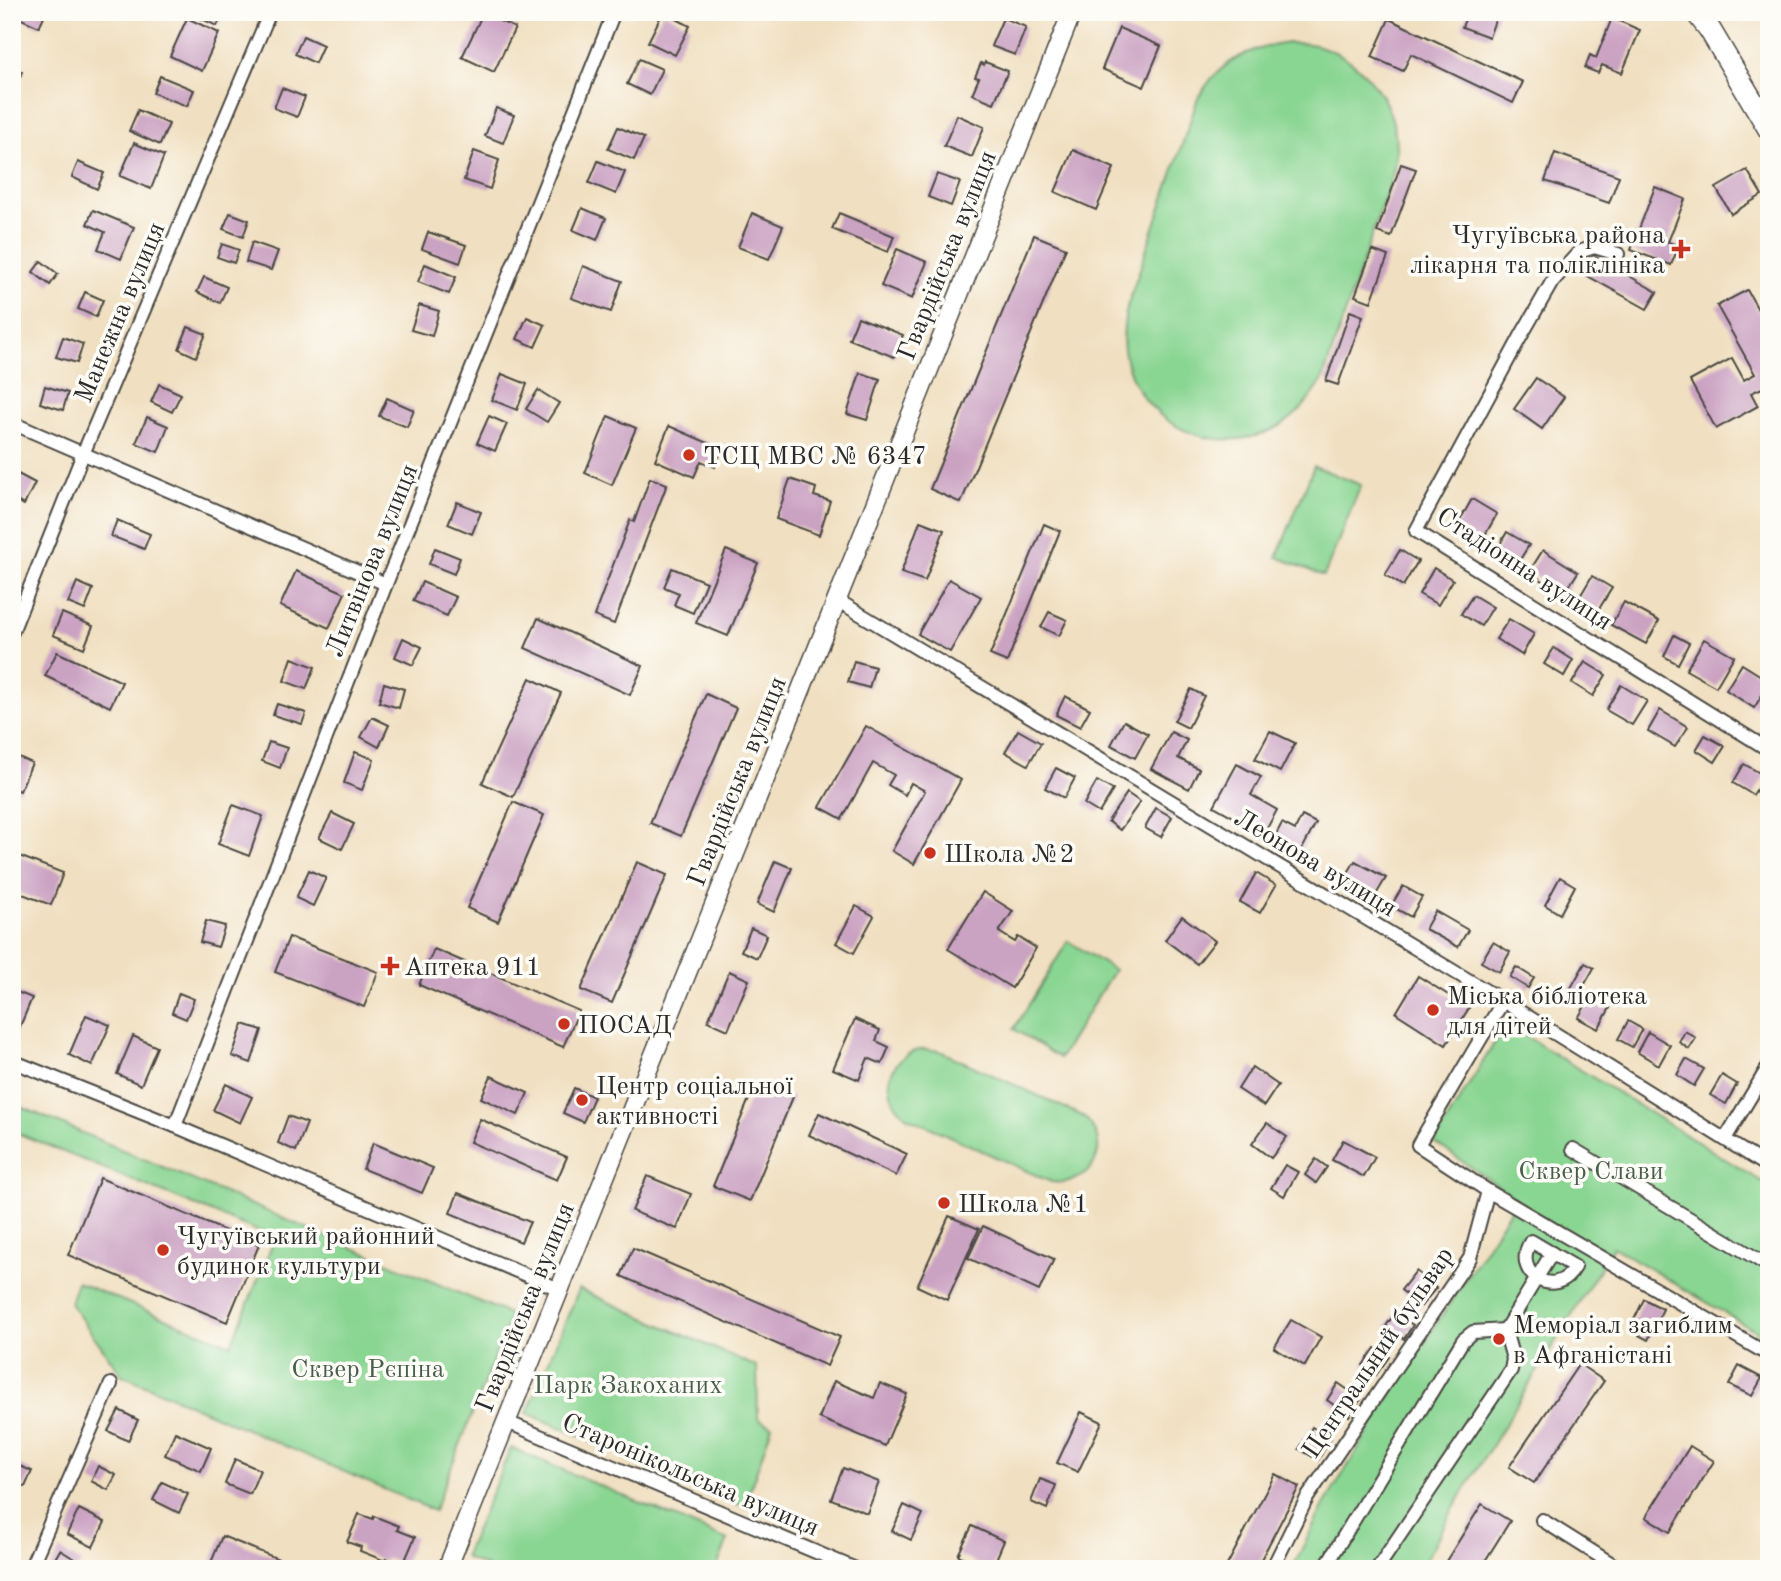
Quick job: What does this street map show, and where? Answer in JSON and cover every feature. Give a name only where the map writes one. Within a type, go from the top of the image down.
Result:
[{"type":"main road","points":[[1696,12],[1710,30],[1769,129]]},
{"type":"street","name":"Манежна вулиця","points":[[12,632],[83,454],[270,12]]},
{"type":"street","name":"Литвінова вулиця","points":[[175,1126],[386,584],[614,12]]},
{"type":"street","name":"Гвардійська вулиця","points":[[447,1569],[1072,12]]},
{"type":"street","name":"Стадіонна вулиця","points":[[1618,254],[1594,247],[1579,252],[1552,282],[1416,531],[1769,750]]},
{"type":"street","points":[[12,423],[386,584]]},
{"type":"street","name":"Леонова вулиця","points":[[837,600],[1503,1001],[1769,1167]]},
{"type":"street","points":[[1503,1001],[1418,1145],[1488,1191],[1769,1355]]},
{"type":"street","points":[[12,1061],[175,1126],[559,1289]]},
{"type":"street","points":[[1724,1139],[1769,1066]]},
{"type":"street","points":[[1573,1149],[1769,1266]]},
{"type":"street","name":"Центральний бульвар","points":[[1272,1569],[1307,1498],[1470,1258],[1488,1191]]},
{"type":"street","points":[[1531,1241],[1575,1267],[1561,1281],[1553,1283],[1537,1279],[1527,1267],[1525,1259],[1531,1241]]},
{"type":"street","points":[[1377,1569],[1511,1370],[1513,1359],[1505,1330],[1552,1254]]},
{"type":"street","points":[[1324,1569],[1463,1340],[1473,1332],[1505,1330]]},
{"type":"street","points":[[30,1569],[111,1384]]},
{"type":"street","name":"Старонікольська вулиця","points":[[507,1422],[856,1569]]},
{"type":"street","points":[[1542,1520],[1620,1569]]},
{"type":"green space","points":[[1288,43],[1312,44],[1331,51],[1360,69],[1372,82],[1382,96],[1394,129],[1396,149],[1393,173],[1322,381],[1313,394],[1298,412],[1278,427],[1253,436],[1228,440],[1204,437],[1181,429],[1161,415],[1144,398],[1131,376],[1124,350],[1127,307],[1198,98],[1212,78],[1230,62],[1257,49]]},
{"type":"green space","points":[[1314,466],[1361,485],[1324,576],[1277,557]]},
{"type":"green space","points":[[1068,941],[1114,970],[1060,1058],[1014,1029]]},
{"type":"green space","name":"Сквер Слави","points":[[1506,1024],[1769,1186],[1769,1339],[1613,1247],[1453,1509],[1421,1569],[1292,1569],[1324,1505],[1387,1401],[1517,1199],[1434,1142]]},
{"type":"green space","points":[[923,1049],[940,1051],[1083,1116],[1093,1127],[1097,1139],[1095,1162],[1078,1178],[1066,1182],[1051,1182],[907,1117],[892,1098],[891,1077],[894,1067],[901,1059]]},
{"type":"green space","name":"Сквер Рєпіна","points":[[12,1103],[511,1315],[434,1511],[122,1375],[70,1303],[77,1282],[231,1345],[275,1238],[12,1131]]},
{"type":"green space","name":"Парк Закоханих","points":[[579,1289],[757,1367],[758,1419],[772,1426],[744,1507],[527,1413]]},
{"type":"green space","name":"Парк Закоханих","points":[[511,1448],[728,1540],[716,1569],[491,1569],[464,1557]]},
{"type":"building","points":[[19,12],[46,12],[39,27],[17,17]]},
{"type":"building","points":[[187,12],[224,12],[217,26]]},
{"type":"building","points":[[663,12],[690,26],[675,55],[648,42]]},
{"type":"building","points":[[1468,12],[1498,12],[1489,37],[1462,27]]},
{"type":"building","points":[[483,13],[515,28],[494,72],[462,57]]},
{"type":"building","points":[[187,18],[219,33],[202,71],[170,56]]},
{"type":"building","points":[[1003,18],[1026,27],[1015,55],[991,46]]},
{"type":"building","points":[[1612,18],[1640,30],[1622,73],[1602,65],[1598,73],[1585,68],[1590,55],[1596,58]]},
{"type":"building","points":[[1389,19],[1523,82],[1513,103],[1411,54],[1403,71],[1372,57]]},
{"type":"building","points":[[1119,28],[1161,46],[1144,87],[1102,69]]},
{"type":"building","points":[[303,36],[323,45],[315,63],[295,54]]},
{"type":"building","points":[[639,59],[662,69],[650,95],[627,84]]},
{"type":"building","points":[[985,62],[1008,71],[994,103],[972,94],[979,78],[975,77],[981,63],[984,65]]},
{"type":"building","points":[[12,68],[22,72],[12,95]]},
{"type":"building","points":[[160,76],[194,90],[187,106],[153,93]]},
{"type":"building","points":[[282,88],[305,97],[297,117],[274,108]]},
{"type":"building","points":[[496,108],[514,115],[503,143],[485,136]]},
{"type":"building","points":[[138,110],[169,124],[160,145],[129,131]]},
{"type":"building","points":[[957,115],[984,127],[972,157],[944,146]]},
{"type":"building","points":[[618,127],[644,138],[634,160],[608,149]]},
{"type":"building","points":[[134,143],[164,156],[151,189],[120,176]]},
{"type":"building","points":[[1073,150],[1114,168],[1096,210],[1055,192]]},
{"type":"building","points":[[474,151],[499,160],[490,189],[464,180]]},
{"type":"building","points":[[1555,153],[1619,176],[1609,203],[1545,181]]},
{"type":"building","points":[[598,161],[625,172],[616,194],[589,183]]},
{"type":"building","points":[[78,162],[104,173],[97,189],[72,177]]},
{"type":"building","points":[[1401,164],[1416,169],[1391,237],[1377,232]]},
{"type":"building","points":[[1747,170],[1762,195],[1731,214],[1716,188]]},
{"type":"building","points":[[937,174],[960,182],[951,206],[928,197]]},
{"type":"building","points":[[1655,187],[1685,199],[1668,242],[1679,246],[1671,265],[1631,250]]},
{"type":"building","points":[[582,208],[606,218],[597,240],[573,230]]},
{"type":"building","points":[[93,210],[134,227],[121,259],[98,249],[105,232],[87,224]]},
{"type":"building","points":[[230,213],[249,220],[243,237],[223,229]]},
{"type":"building","points":[[752,213],[783,226],[769,259],[738,247]]},
{"type":"building","points":[[839,213],[894,236],[888,252],[832,229]]},
{"type":"building","points":[[428,232],[466,245],[460,263],[422,249]]},
{"type":"building","points":[[1034,235],[1066,248],[961,503],[930,489]]},
{"type":"building","points":[[252,242],[278,251],[271,270],[246,262]]},
{"type":"building","points":[[222,244],[239,250],[234,263],[217,257]]},
{"type":"building","points":[[897,249],[927,262],[912,299],[881,286]]},
{"type":"building","points":[[1372,250],[1388,256],[1371,302],[1355,296]]},
{"type":"building","points":[[1596,257],[1657,292],[1647,309],[1586,275]]},
{"type":"building","points":[[41,261],[58,274],[50,285],[33,272]]},
{"type":"building","points":[[425,264],[456,277],[449,294],[418,282]]},
{"type":"building","points":[[583,266],[622,281],[611,312],[571,298]]},
{"type":"building","points":[[204,277],[227,287],[220,303],[197,292]]},
{"type":"building","points":[[1747,290],[1769,329],[1769,399],[1762,388],[1751,393],[1758,406],[1716,429],[1690,381],[1732,358],[1744,380],[1755,374],[1717,306]]},
{"type":"building","points":[[85,292],[103,300],[96,317],[78,309]]},
{"type":"building","points":[[419,305],[439,311],[432,336],[411,330]]},
{"type":"building","points":[[1350,311],[1363,316],[1338,385],[1326,381]]},
{"type":"building","points":[[527,317],[545,325],[535,347],[517,339]]},
{"type":"building","points":[[858,317],[903,335],[894,357],[849,339]]},
{"type":"building","points":[[188,327],[206,334],[196,357],[179,349]]},
{"type":"building","points":[[63,337],[83,344],[77,363],[56,357]]},
{"type":"building","points":[[860,373],[880,379],[867,420],[847,414]]},
{"type":"building","points":[[502,374],[527,384],[517,410],[492,400]]},
{"type":"building","points":[[1536,378],[1564,397],[1542,429],[1514,409]]},
{"type":"building","points":[[159,384],[181,394],[172,412],[151,402]]},
{"type":"building","points":[[45,386],[68,393],[63,410],[40,403]]},
{"type":"building","points":[[538,390],[559,403],[547,422],[526,409]]},
{"type":"building","points":[[387,398],[414,410],[407,427],[379,416]]},
{"type":"building","points":[[489,416],[507,424],[495,451],[477,443]]},
{"type":"building","points":[[608,416],[636,428],[612,485],[585,473]]},
{"type":"building","points":[[147,417],[168,426],[158,452],[136,443]]},
{"type":"building","name":"ТСЦ МВС № 6347","points":[[669,426],[722,449],[715,467],[701,461],[694,477],[655,460]]},
{"type":"building","points":[[18,474],[35,483],[24,505],[12,499],[12,485]]},
{"type":"building","points":[[650,478],[667,484],[614,624],[594,616],[630,520],[634,522]]},
{"type":"building","points":[[790,479],[816,488],[814,496],[830,501],[819,535],[776,519]]},
{"type":"building","points":[[1472,499],[1497,514],[1481,542],[1456,527]]},
{"type":"building","points":[[457,502],[481,512],[472,534],[448,524]]},
{"type":"building","points":[[117,520],[150,534],[144,549],[111,536]]},
{"type":"building","points":[[920,521],[944,530],[925,581],[901,573]]},
{"type":"building","points":[[1044,524],[1060,531],[1007,662],[990,655]]},
{"type":"building","points":[[1507,532],[1529,545],[1516,566],[1495,553]]},
{"type":"building","points":[[435,548],[460,558],[454,574],[429,564]]},
{"type":"building","points":[[726,550],[758,563],[728,636],[696,623]]},
{"type":"building","points":[[1400,550],[1418,561],[1403,586],[1385,575]]},
{"type":"building","points":[[1543,550],[1578,572],[1564,594],[1529,572]]},
{"type":"building","points":[[672,568],[706,582],[693,613],[674,605],[679,593],[664,587]]},
{"type":"building","points":[[1434,568],[1453,580],[1438,605],[1419,594]]},
{"type":"building","points":[[296,571],[345,593],[329,628],[280,606]]},
{"type":"building","points":[[1592,576],[1612,588],[1595,615],[1576,603]]},
{"type":"building","points":[[949,579],[981,597],[950,652],[918,634]]},
{"type":"building","points":[[77,582],[93,589],[85,610],[68,603]]},
{"type":"building","points":[[422,582],[456,597],[447,616],[413,601]]},
{"type":"building","points":[[1473,595],[1493,607],[1481,626],[1461,614]]},
{"type":"building","points":[[1624,602],[1659,621],[1646,644],[1611,625]]},
{"type":"building","points":[[1049,612],[1067,620],[1059,636],[1041,627]]},
{"type":"building","points":[[62,613],[93,626],[84,648],[53,635]]},
{"type":"building","points":[[538,618],[643,666],[630,695],[525,648]]},
{"type":"building","points":[[1509,619],[1534,634],[1522,655],[1496,639]]},
{"type":"building","points":[[1674,635],[1689,643],[1678,664],[1664,656]]},
{"type":"building","points":[[403,638],[422,647],[413,665],[395,657]]},
{"type":"building","points":[[1704,639],[1734,656],[1716,687],[1686,670]]},
{"type":"building","points":[[1554,648],[1573,660],[1564,676],[1544,664]]},
{"type":"building","points":[[57,652],[122,682],[110,707],[45,676]]},
{"type":"building","points":[[292,658],[315,667],[306,689],[284,681]]},
{"type":"building","points":[[854,661],[875,667],[869,688],[848,682]]},
{"type":"building","points":[[1585,662],[1606,675],[1593,696],[1572,683]]},
{"type":"building","points":[[1742,664],[1769,681],[1754,708],[1726,690]]},
{"type":"building","points":[[530,678],[561,693],[513,797],[482,783]]},
{"type":"building","points":[[384,683],[404,689],[399,708],[379,702]]},
{"type":"building","points":[[1621,685],[1647,701],[1632,725],[1606,710]]},
{"type":"building","points":[[1191,689],[1204,696],[1188,728],[1174,721]]},
{"type":"building","points":[[706,694],[736,708],[681,836],[650,823]]},
{"type":"building","points":[[1065,696],[1090,709],[1080,727],[1056,715]]},
{"type":"building","points":[[277,704],[306,713],[302,724],[273,715]]},
{"type":"building","points":[[1660,710],[1688,727],[1675,747],[1648,731]]},
{"type":"building","points":[[372,717],[389,725],[379,747],[361,737]]},
{"type":"building","points":[[1124,721],[1148,734],[1135,758],[1111,745]]},
{"type":"building","points":[[866,726],[961,780],[914,864],[892,851],[925,791],[911,783],[905,795],[888,785],[894,775],[873,763],[842,819],[820,807]]},
{"type":"building","points":[[1018,730],[1041,743],[1028,765],[1005,752]]},
{"type":"building","points":[[1270,731],[1295,743],[1280,772],[1255,759]]},
{"type":"building","points":[[1171,732],[1187,740],[1178,758],[1199,769],[1189,789],[1151,769]]},
{"type":"building","points":[[1705,735],[1725,746],[1715,762],[1696,750]]},
{"type":"building","points":[[269,742],[287,748],[280,768],[262,761]]},
{"type":"building","points":[[355,752],[374,759],[362,790],[344,783]]},
{"type":"building","points":[[12,754],[32,763],[20,791],[12,788]]},
{"type":"building","points":[[1237,764],[1261,777],[1251,795],[1277,810],[1264,834],[1214,806]]},
{"type":"building","points":[[1744,764],[1765,776],[1753,795],[1733,783]]},
{"type":"building","points":[[1056,768],[1075,778],[1064,798],[1045,788]]},
{"type":"building","points":[[1097,781],[1113,790],[1099,813],[1084,804]]},
{"type":"building","points":[[1127,793],[1140,802],[1120,830],[1108,821]]},
{"type":"building","points":[[513,802],[544,815],[498,922],[467,908]]},
{"type":"building","points":[[233,805],[263,816],[249,856],[218,844]]},
{"type":"building","points":[[1156,808],[1172,817],[1161,837],[1145,828]]},
{"type":"building","points":[[332,813],[354,824],[342,849],[319,838]]},
{"type":"building","points":[[1302,816],[1316,823],[1299,855],[1272,842],[1282,823],[1295,830]]},
{"type":"building","points":[[14,854],[63,873],[51,905],[12,890]]},
{"type":"building","points":[[775,861],[792,868],[774,912],[757,904]]},
{"type":"building","points":[[1355,861],[1386,878],[1374,898],[1343,881]]},
{"type":"building","points":[[637,862],[667,875],[612,1003],[581,990]]},
{"type":"building","points":[[309,870],[326,878],[313,906],[296,898]]},
{"type":"building","points":[[1256,873],[1276,885],[1260,913],[1240,902]]},
{"type":"building","points":[[1560,877],[1575,886],[1560,914],[1545,905]]},
{"type":"building","points":[[1403,886],[1422,897],[1411,917],[1391,906]]},
{"type":"building","points":[[983,892],[1013,911],[999,932],[1015,942],[1018,937],[1036,948],[1012,988],[948,949]]},
{"type":"building","points":[[856,906],[874,916],[854,953],[836,943]]},
{"type":"building","points":[[1435,911],[1468,930],[1458,947],[1425,929]]},
{"type":"building","points":[[1182,916],[1215,941],[1197,964],[1165,940]]},
{"type":"building","points":[[206,921],[225,926],[218,947],[200,942]]},
{"type":"building","points":[[751,928],[767,935],[757,958],[741,951]]},
{"type":"building","points":[[289,937],[378,972],[364,1007],[275,972]]},
{"type":"building","points":[[1493,942],[1510,952],[1499,972],[1481,962]]},
{"type":"building","points":[[434,949],[579,1011],[563,1047],[419,985]]},
{"type":"building","points":[[1585,963],[1594,968],[1577,998],[1568,993]]},
{"type":"building","points":[[1516,967],[1534,978],[1528,988],[1510,977]]},
{"type":"building","points":[[729,971],[749,980],[728,1030],[708,1021]]},
{"type":"building","points":[[1418,976],[1469,1008],[1446,1045],[1396,1013]]},
{"type":"building","points":[[12,990],[32,998],[19,1029],[12,1026]]},
{"type":"building","points":[[179,993],[194,999],[186,1019],[172,1013]]},
{"type":"building","points":[[1591,996],[1610,1008],[1598,1029],[1578,1018]]},
{"type":"building","points":[[86,1015],[110,1025],[92,1066],[69,1055]]},
{"type":"building","points":[[855,1019],[880,1030],[876,1041],[889,1047],[882,1064],[868,1058],[859,1080],[833,1069]]},
{"type":"building","points":[[1628,1021],[1642,1029],[1632,1047],[1618,1039]]},
{"type":"building","points":[[243,1024],[262,1030],[251,1063],[232,1056]]},
{"type":"building","points":[[1685,1031],[1696,1038],[1689,1049],[1679,1042]]},
{"type":"building","points":[[1648,1032],[1670,1045],[1659,1065],[1637,1052]]},
{"type":"building","points":[[133,1036],[157,1047],[141,1085],[117,1074]]},
{"type":"building","points":[[1686,1059],[1704,1069],[1694,1086],[1677,1075]]},
{"type":"building","points":[[1252,1067],[1278,1085],[1264,1106],[1238,1089]]},
{"type":"building","points":[[1722,1075],[1737,1084],[1726,1104],[1710,1095]]},
{"type":"building","points":[[491,1076],[528,1093],[518,1115],[481,1098]]},
{"type":"building","points":[[756,1082],[793,1097],[750,1201],[713,1186]]},
{"type":"building","points":[[226,1084],[252,1097],[240,1123],[213,1110]]},
{"type":"building","points":[[574,1088],[594,1097],[583,1122],[563,1113]]},
{"type":"building","points":[[819,1113],[907,1154],[896,1176],[809,1135]]},
{"type":"building","points":[[288,1116],[307,1123],[296,1151],[278,1143]]},
{"type":"building","points":[[480,1119],[567,1157],[557,1180],[470,1142]]},
{"type":"building","points":[[1267,1123],[1287,1137],[1271,1158],[1252,1144]]},
{"type":"building","points":[[1343,1140],[1375,1157],[1364,1177],[1332,1160]]},
{"type":"building","points":[[373,1143],[433,1168],[422,1193],[363,1169]]},
{"type":"building","points":[[1316,1159],[1327,1167],[1316,1183],[1305,1175]]},
{"type":"building","points":[[1285,1165],[1298,1172],[1284,1196],[1271,1188]]},
{"type":"building","points":[[647,1176],[691,1194],[677,1229],[632,1211]]},
{"type":"building","name":"Чугуївський районний будинок культури","points":[[100,1178],[259,1245],[227,1322],[68,1255]]},
{"type":"building","points":[[458,1193],[530,1222],[521,1242],[450,1213]]},
{"type":"building","points":[[949,1216],[979,1229],[947,1300],[917,1286]]},
{"type":"building","points":[[983,1226],[1054,1259],[1039,1291],[968,1258]]},
{"type":"building","points":[[633,1248],[840,1337],[827,1366],[621,1276]]},
{"type":"building","points":[[1416,1271],[1436,1288],[1421,1306],[1401,1290]]},
{"type":"building","points":[[1644,1299],[1663,1309],[1648,1340],[1629,1330]]},
{"type":"building","points":[[1395,1313],[1413,1325],[1404,1339],[1386,1326]]},
{"type":"building","points":[[1291,1320],[1321,1337],[1305,1366],[1274,1348]]},
{"type":"building","points":[[1375,1348],[1389,1357],[1376,1375],[1363,1365]]},
{"type":"building","points":[[1579,1364],[1604,1381],[1534,1483],[1509,1467]]},
{"type":"building","points":[[1739,1366],[1762,1378],[1752,1396],[1729,1385]]},
{"type":"building","points":[[834,1381],[874,1398],[880,1383],[907,1394],[885,1446],[819,1418]]},
{"type":"building","points":[[1338,1383],[1361,1399],[1349,1416],[1327,1400]]},
{"type":"building","points":[[119,1410],[138,1420],[128,1441],[108,1431]]},
{"type":"building","points":[[1081,1412],[1102,1422],[1078,1472],[1057,1463]]},
{"type":"building","points":[[1312,1427],[1331,1438],[1318,1460],[1299,1449]]},
{"type":"building","points":[[175,1432],[211,1448],[201,1471],[165,1455]]},
{"type":"building","points":[[1690,1446],[1714,1461],[1670,1532],[1646,1517]]},
{"type":"building","points":[[235,1459],[260,1470],[250,1494],[225,1484]]},
{"type":"building","points":[[12,1463],[32,1471],[25,1487],[12,1481]]},
{"type":"building","points":[[98,1466],[116,1475],[108,1490],[91,1481]]},
{"type":"building","points":[[843,1468],[879,1482],[867,1513],[831,1499]]},
{"type":"building","points":[[1275,1474],[1299,1487],[1256,1569],[1225,1569]]},
{"type":"building","points":[[1040,1479],[1056,1485],[1047,1509],[1031,1502]]},
{"type":"building","points":[[162,1482],[188,1494],[179,1513],[153,1500]]},
{"type":"building","points":[[1482,1504],[1510,1521],[1480,1569],[1441,1569]]},
{"type":"building","points":[[904,1505],[923,1514],[911,1540],[892,1531]]},
{"type":"building","points":[[79,1509],[105,1522],[93,1547],[67,1534]]},
{"type":"building","points":[[359,1514],[373,1519],[374,1516],[399,1526],[397,1530],[415,1537],[403,1565],[360,1551],[361,1547],[347,1542]]},
{"type":"building","points":[[972,1526],[1004,1541],[992,1569],[958,1555]]},
{"type":"building","points":[[222,1536],[281,1560],[277,1569],[220,1569],[210,1565]]},
{"type":"building","points":[[60,1550],[81,1563],[77,1569],[49,1569]]},
{"type":"place","name":"Чугуївська района лікарня та поліклініка","points":[[1681,249]]},
{"type":"place","name":"ТСЦ МВС № 6347","points":[[689,455]]},
{"type":"place","name":"Школа №2","points":[[930,853]]},
{"type":"place","name":"Аптека 911","points":[[390,966]]},
{"type":"place","name":"Міська бібліотека для дітей","points":[[1433,1010]]},
{"type":"place","name":"ПОСАД","points":[[564,1024]]},
{"type":"place","name":"Центр соціальної активності","points":[[582,1100]]},
{"type":"place","name":"Школа №1","points":[[944,1203]]},
{"type":"place","name":"Чугуївський районний будинок культури","points":[[163,1250]]},
{"type":"place","name":"Меморіал загиблим в Афганістані","points":[[1499,1339]]}]
